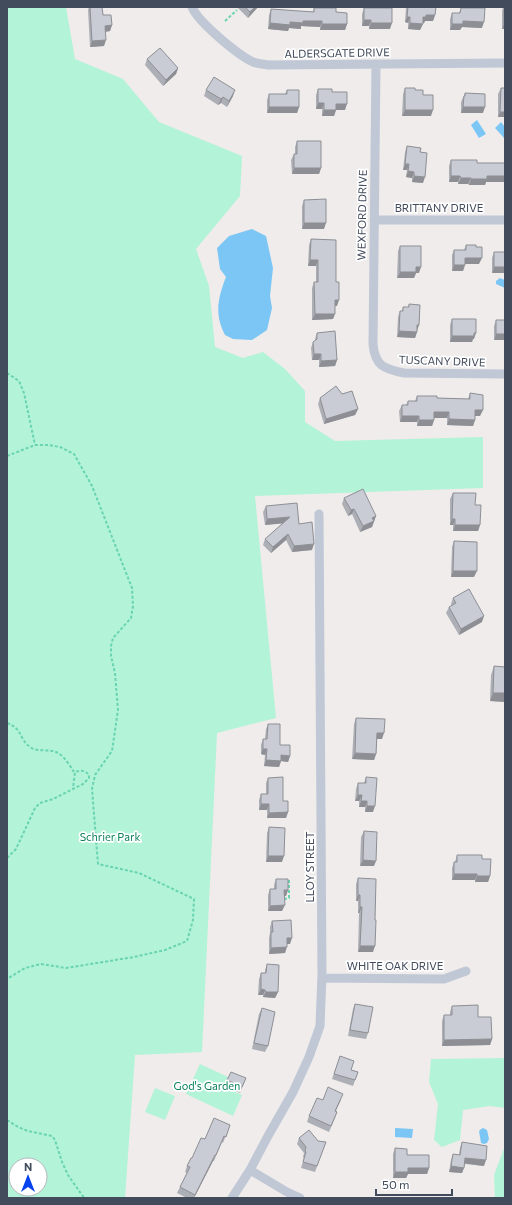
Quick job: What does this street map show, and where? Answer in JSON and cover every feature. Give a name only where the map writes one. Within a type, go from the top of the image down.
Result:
[{"type":"street","name":"ALDERSGATE DRIVE","points":[[192,7],[194,12],[207,26],[244,56],[254,62],[274,66],[505,63]]},
{"type":"street","name":"WEXFORD DRIVE","points":[[376,64],[373,344],[374,356],[380,364]]},
{"type":"street","name":"BRITTANY DRIVE","points":[[374,220],[505,220]]},
{"type":"street","name":"TUSCANY DRIVE","points":[[380,364],[390,371],[404,373],[505,374]]},
{"type":"street","name":"LLOY STREET","points":[[232,1198],[250,1170],[293,1092],[309,1057],[320,1026],[322,978],[319,514]]},
{"type":"street","name":"WHITE OAK DRIVE","points":[[322,978],[444,979],[466,971]]},
{"type":"street","points":[[250,1170],[300,1198]]},
{"type":"path","points":[[225,21],[237,10]]},
{"type":"path","points":[[7,373],[19,381],[24,393],[35,445]]},
{"type":"path","points":[[7,456],[35,445],[60,447],[74,454],[92,486],[132,588],[133,606],[131,618],[113,638],[111,646],[118,710],[112,751],[99,768],[95,776],[92,789],[98,864],[139,873],[194,899],[193,920],[187,941],[165,950],[134,957],[66,968],[41,964],[25,968],[7,979]]},
{"type":"path","points":[[7,723],[15,726],[31,748],[58,753],[66,760],[75,772]]},
{"type":"path","points":[[73,788],[73,775],[75,772],[83,770],[87,772],[89,776]]},
{"type":"path","points":[[89,776],[95,776]]},
{"type":"path","points":[[7,858],[16,849],[35,808],[40,804],[53,799],[87,781],[89,776]]},
{"type":"path","points":[[284,899],[289,898],[289,879]]},
{"type":"path","points":[[7,1120],[18,1127],[28,1131],[52,1136],[56,1140],[62,1162],[68,1175],[84,1198]]},
{"type":"green space","name":"Schrier Park","points":[[7,7],[66,7],[75,59],[123,79],[159,122],[242,156],[240,196],[196,249],[209,286],[215,347],[243,358],[263,352],[285,369],[305,391],[305,422],[335,441],[483,437],[483,488],[255,496],[276,718],[217,733],[202,1052],[135,1055],[125,1198],[7,1198]]},
{"type":"green space","points":[[505,1058],[505,1108],[490,1106],[463,1110],[460,1140],[442,1147],[434,1140],[438,1104],[429,1082],[431,1059]]},
{"type":"green space","name":"God's Garden","points":[[200,1064],[228,1077],[224,1087],[242,1095],[233,1116],[186,1094]]},
{"type":"green space","points":[[155,1088],[175,1096],[165,1120],[145,1112]]},
{"type":"green space","points":[[505,1146],[505,1198],[495,1198],[494,1175]]},
{"type":"water","points":[[477,120],[486,134],[479,138],[471,125]]},
{"type":"water","points":[[501,122],[505,127],[505,139],[495,128]]},
{"type":"water","points":[[252,229],[266,236],[273,268],[270,296],[272,308],[267,330],[252,340],[233,339],[225,335],[219,320],[219,299],[226,277],[220,269],[217,248],[229,236]]},
{"type":"water","points":[[500,278],[505,280],[505,288],[496,284],[496,281]]},
{"type":"water","points":[[395,1128],[413,1129],[412,1138],[395,1137]]},
{"type":"water","points":[[483,1128],[487,1130],[489,1139],[487,1143],[484,1144],[481,1143],[479,1131]]},
{"type":"building","points":[[90,7],[102,7],[103,15],[111,15],[112,25],[105,26],[106,40],[92,41]]},
{"type":"building","points":[[245,7],[255,7],[250,12]]},
{"type":"building","points":[[408,7],[436,7],[435,15],[426,15],[426,17],[423,17],[423,24],[410,23],[410,17],[407,17]]},
{"type":"building","points":[[505,7],[505,23],[504,23]]},
{"type":"building","points":[[314,8],[336,8],[336,12],[347,13],[347,24],[322,24],[322,21],[303,21],[303,23],[290,22],[290,25],[270,23],[271,9],[314,12]]},
{"type":"building","points":[[364,8],[392,8],[392,23],[371,23],[371,20],[364,20]]},
{"type":"building","points":[[461,8],[485,8],[484,22],[463,21],[463,24],[452,24],[452,13],[460,13]]},
{"type":"building","points":[[160,48],[178,68],[166,80],[147,59]]},
{"type":"building","points":[[214,77],[235,90],[229,101],[223,97],[221,99],[206,90]]},
{"type":"building","points":[[405,88],[423,90],[423,95],[433,95],[433,110],[405,110]]},
{"type":"building","points":[[501,88],[505,88],[505,112],[500,112]]},
{"type":"building","points":[[318,89],[332,89],[332,92],[347,92],[347,104],[336,104],[336,110],[324,110],[324,103],[318,103]]},
{"type":"building","points":[[287,90],[299,90],[299,107],[269,107],[269,94],[287,94]]},
{"type":"building","points":[[465,93],[485,94],[485,107],[463,107]]},
{"type":"building","points":[[297,141],[321,141],[321,168],[294,168],[294,154],[297,154]]},
{"type":"building","points":[[407,146],[421,148],[420,152],[427,153],[425,177],[414,176],[414,172],[408,171],[409,164],[405,164]]},
{"type":"building","points":[[451,160],[477,160],[477,163],[505,163],[505,176],[487,176],[487,179],[471,179],[461,178],[460,176],[451,176]]},
{"type":"building","points":[[326,199],[326,223],[304,223],[304,200]]},
{"type":"building","points":[[311,239],[336,240],[336,282],[339,282],[339,300],[335,300],[335,314],[315,314],[314,282],[318,282],[318,260],[310,260]]},
{"type":"building","points":[[466,245],[476,245],[476,247],[482,247],[482,258],[465,258],[465,265],[454,265],[454,250],[466,250]]},
{"type":"building","points":[[400,246],[421,246],[421,267],[416,267],[416,272],[400,272]]},
{"type":"building","points":[[494,252],[505,252],[505,267],[494,267]]},
{"type":"building","points":[[409,304],[420,305],[419,325],[417,325],[417,332],[399,331],[400,311],[403,311],[403,307],[409,307]]},
{"type":"building","points":[[452,319],[476,319],[476,333],[474,333],[474,336],[452,336]]},
{"type":"building","points":[[496,320],[505,320],[505,334],[496,334]]},
{"type":"building","points":[[335,331],[337,360],[321,361],[321,354],[314,354],[313,342],[317,339],[317,333]]},
{"type":"building","points":[[336,386],[342,394],[352,391],[358,409],[326,419],[320,398]]},
{"type":"building","points":[[470,393],[483,395],[483,410],[475,410],[475,420],[449,419],[449,412],[434,412],[434,420],[419,420],[419,416],[402,416],[402,405],[408,405],[408,401],[417,401],[417,396],[470,399]]},
{"type":"building","points":[[363,489],[376,516],[372,518],[374,521],[363,526],[354,509],[351,510],[344,498]]},
{"type":"building","points":[[453,493],[476,493],[475,505],[481,505],[480,525],[455,525],[455,519],[452,519]]},
{"type":"building","points":[[297,503],[299,524],[312,522],[314,544],[294,546],[288,534],[273,547],[265,539],[290,517],[267,519],[266,506]]},
{"type":"building","points":[[454,541],[477,542],[477,571],[453,571]]},
{"type":"building","points":[[469,589],[484,616],[461,629],[449,607],[456,603],[453,598]]},
{"type":"building","points":[[494,666],[505,667],[505,693],[493,693]]},
{"type":"building","points":[[356,718],[385,719],[384,733],[377,733],[376,754],[355,753]]},
{"type":"building","points":[[268,724],[280,724],[280,745],[290,745],[290,756],[281,755],[281,761],[266,760],[267,749],[263,749],[263,739],[267,739]]},
{"type":"building","points":[[283,777],[283,801],[288,801],[288,812],[269,813],[269,804],[261,804],[261,794],[268,794],[268,778]]},
{"type":"building","points":[[366,777],[377,778],[375,806],[367,806],[367,801],[361,801],[362,795],[358,795],[358,783],[366,783]]},
{"type":"building","points":[[269,827],[285,828],[284,856],[268,856]]},
{"type":"building","points":[[364,831],[377,832],[376,861],[363,860]]},
{"type":"building","points":[[457,855],[482,855],[482,859],[491,859],[490,876],[477,876],[477,874],[454,874],[454,862],[457,862]]},
{"type":"building","points":[[358,878],[376,879],[375,946],[360,946],[362,907],[360,907],[360,895],[358,895]]},
{"type":"building","points":[[276,879],[288,879],[288,890],[284,890],[285,905],[270,906],[270,889],[276,889]]},
{"type":"building","points":[[291,920],[292,938],[287,938],[287,947],[271,948],[271,932],[273,932],[272,921]]},
{"type":"building","points":[[267,964],[279,965],[278,992],[266,992],[265,990],[261,989],[261,973],[266,973]]},
{"type":"building","points":[[355,1004],[373,1007],[368,1033],[350,1030]]},
{"type":"building","points":[[478,1005],[478,1017],[491,1017],[492,1039],[444,1040],[444,1015],[452,1015],[452,1006]]},
{"type":"building","points":[[262,1008],[275,1012],[268,1046],[254,1043]]},
{"type":"building","points":[[340,1056],[354,1061],[351,1070],[358,1072],[355,1080],[334,1074]]},
{"type":"building","points":[[231,1072],[246,1078],[242,1087],[227,1080]]},
{"type":"building","points":[[328,1087],[343,1094],[335,1111],[337,1112],[331,1126],[309,1116],[317,1098],[323,1100]]},
{"type":"building","points":[[214,1118],[230,1125],[226,1137],[224,1136],[216,1155],[195,1195],[180,1187],[190,1167],[187,1166],[201,1138],[205,1139]]},
{"type":"building","points":[[309,1130],[318,1141],[326,1142],[317,1166],[303,1162],[306,1147],[299,1138]]},
{"type":"building","points":[[462,1142],[487,1146],[486,1160],[465,1158],[464,1168],[451,1166],[453,1154],[460,1155]]},
{"type":"building","points":[[395,1148],[407,1149],[407,1155],[429,1155],[429,1168],[408,1168],[408,1172],[395,1172]]}]
